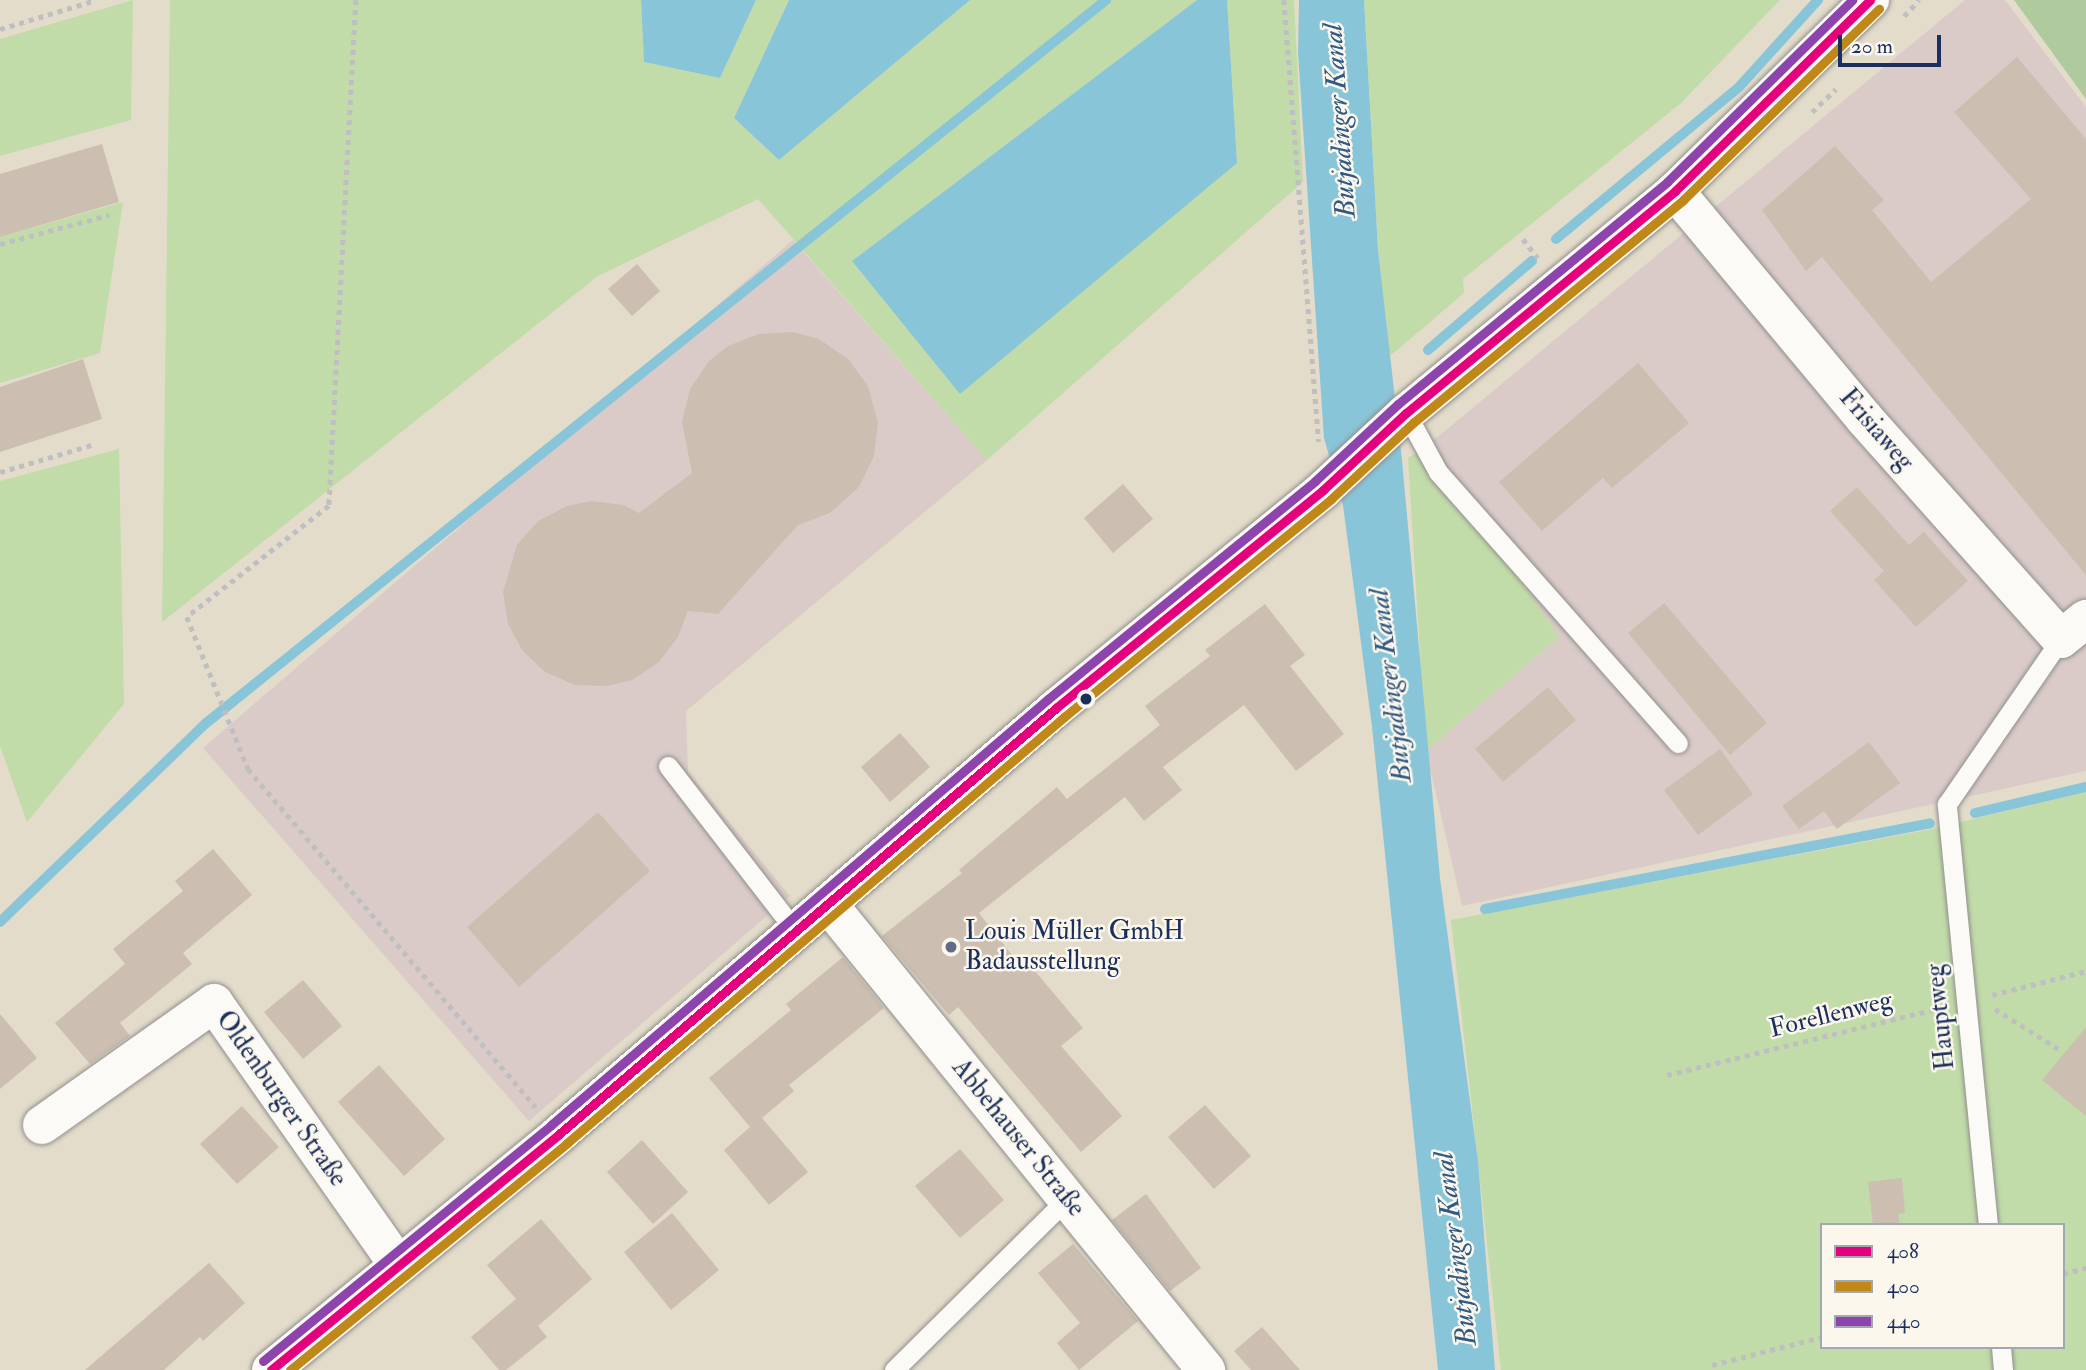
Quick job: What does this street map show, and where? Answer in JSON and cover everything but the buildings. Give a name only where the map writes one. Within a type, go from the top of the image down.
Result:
[{"type":"street","points":[[271,1370],[397,1263],[559,1134],[797,933],[1056,708],[1323,490],[1406,413],[1675,191],[1870,0]]},
{"type":"street","name":"Frisiaweg","points":[[1675,191],[1864,418],[2074,629]]},
{"type":"street","name":"Abbehauser Straße","points":[[829,905],[1206,1370]]},
{"type":"street","name":"Oldenburger Straße","points":[[42,1125],[214,1003],[397,1263]]},
{"type":"lane","points":[[1406,413],[1438,472],[1678,743]]},
{"type":"lane","name":"Hauptweg","points":[[1988,1223],[1973,1000],[1947,804],[2074,629]]},
{"type":"lane","points":[[667,766],[797,933]]},
{"type":"lane","points":[[894,1370],[1067,1199]]},
{"type":"lane","points":[[2001,1349],[2003,1370]]},
{"type":"path","points":[[0,29],[96,0]]},
{"type":"path","points":[[356,0],[328,506],[187,617],[248,769],[559,1134]]},
{"type":"path","points":[[1284,0],[1323,490]]},
{"type":"path","points":[[0,244],[109,215]]},
{"type":"path","points":[[0,472],[92,444]]},
{"type":"path","name":"Forellenweg","points":[[1667,1075],[2086,971]]},
{"type":"path","points":[[1973,1000],[2060,1050]]},
{"type":"path","points":[[2065,1273],[2086,1268]]},
{"type":"path","points":[[1712,1365],[1820,1338]]},
{"type":"shaded area","points":[[1965,0],[2005,0],[2086,107],[2086,771],[1462,906],[1426,751],[1559,637],[1429,444]]},
{"type":"shaded area","points":[[793,240],[987,460],[686,711],[688,772],[790,896],[529,1121],[203,748]]},
{"type":"green space","points":[[133,0],[131,120],[0,156],[0,39]]},
{"type":"green space","points":[[170,0],[641,0],[644,62],[720,78],[756,0],[789,0],[734,118],[779,160],[970,0],[1197,0],[852,261],[1237,163],[1227,0],[1294,0],[1303,182],[987,460],[758,199],[598,276],[162,622]]},
{"type":"green space","points":[[1364,0],[1780,0],[1681,103],[1463,279],[1464,293],[1389,357],[1378,250]]},
{"type":"green space","points":[[2014,0],[2086,0],[2086,99]]},
{"type":"green space","points":[[123,202],[100,353],[0,383],[0,237]]},
{"type":"green space","points":[[1429,444],[1559,637],[1426,751],[1408,458]]},
{"type":"green space","points":[[119,449],[124,704],[27,822],[0,746],[0,481]]},
{"type":"green space","points":[[2086,792],[2086,1370],[1501,1370],[1451,920],[1932,829]]},
{"type":"water","points":[[641,0],[756,0],[720,78],[644,62]]},
{"type":"water","points":[[789,0],[970,0],[779,160],[734,118]]},
{"type":"water","points":[[1197,0],[1227,0],[1237,163],[960,394],[852,261]]},
{"type":"water","name":"Butjadinger Kanal","points":[[1299,0],[1364,0],[1378,250],[1402,460],[1440,878],[1478,1161],[1495,1370],[1438,1370],[1372,727],[1343,505],[1324,438],[1298,53]]},
{"type":"waterway","points":[[0,922],[205,724],[1106,0]]},
{"type":"waterway","points":[[1556,239],[1739,87],[1818,0]]},
{"type":"waterway","points":[[1428,350],[1532,261]]},
{"type":"waterway","points":[[1975,813],[2086,787]]},
{"type":"waterway","points":[[1485,909],[1930,823]]},
{"type":"transit line","name":"440","points":[[263,1361],[551,1125],[1048,699],[1315,481],[1398,404],[1667,182],[1852,0]]},
{"type":"transit line","name":"408","points":[[271,1370],[559,1134],[1056,708],[1323,490],[1406,413],[1675,191],[1870,0]]},
{"type":"transit line","name":"400","points":[[290,1370],[567,1143],[1064,717],[1331,499],[1414,422],[1683,200],[1879,9]]},
{"type":"place","name":"Louis Müller GmbH Badausstellung","points":[[951,947]]}]
